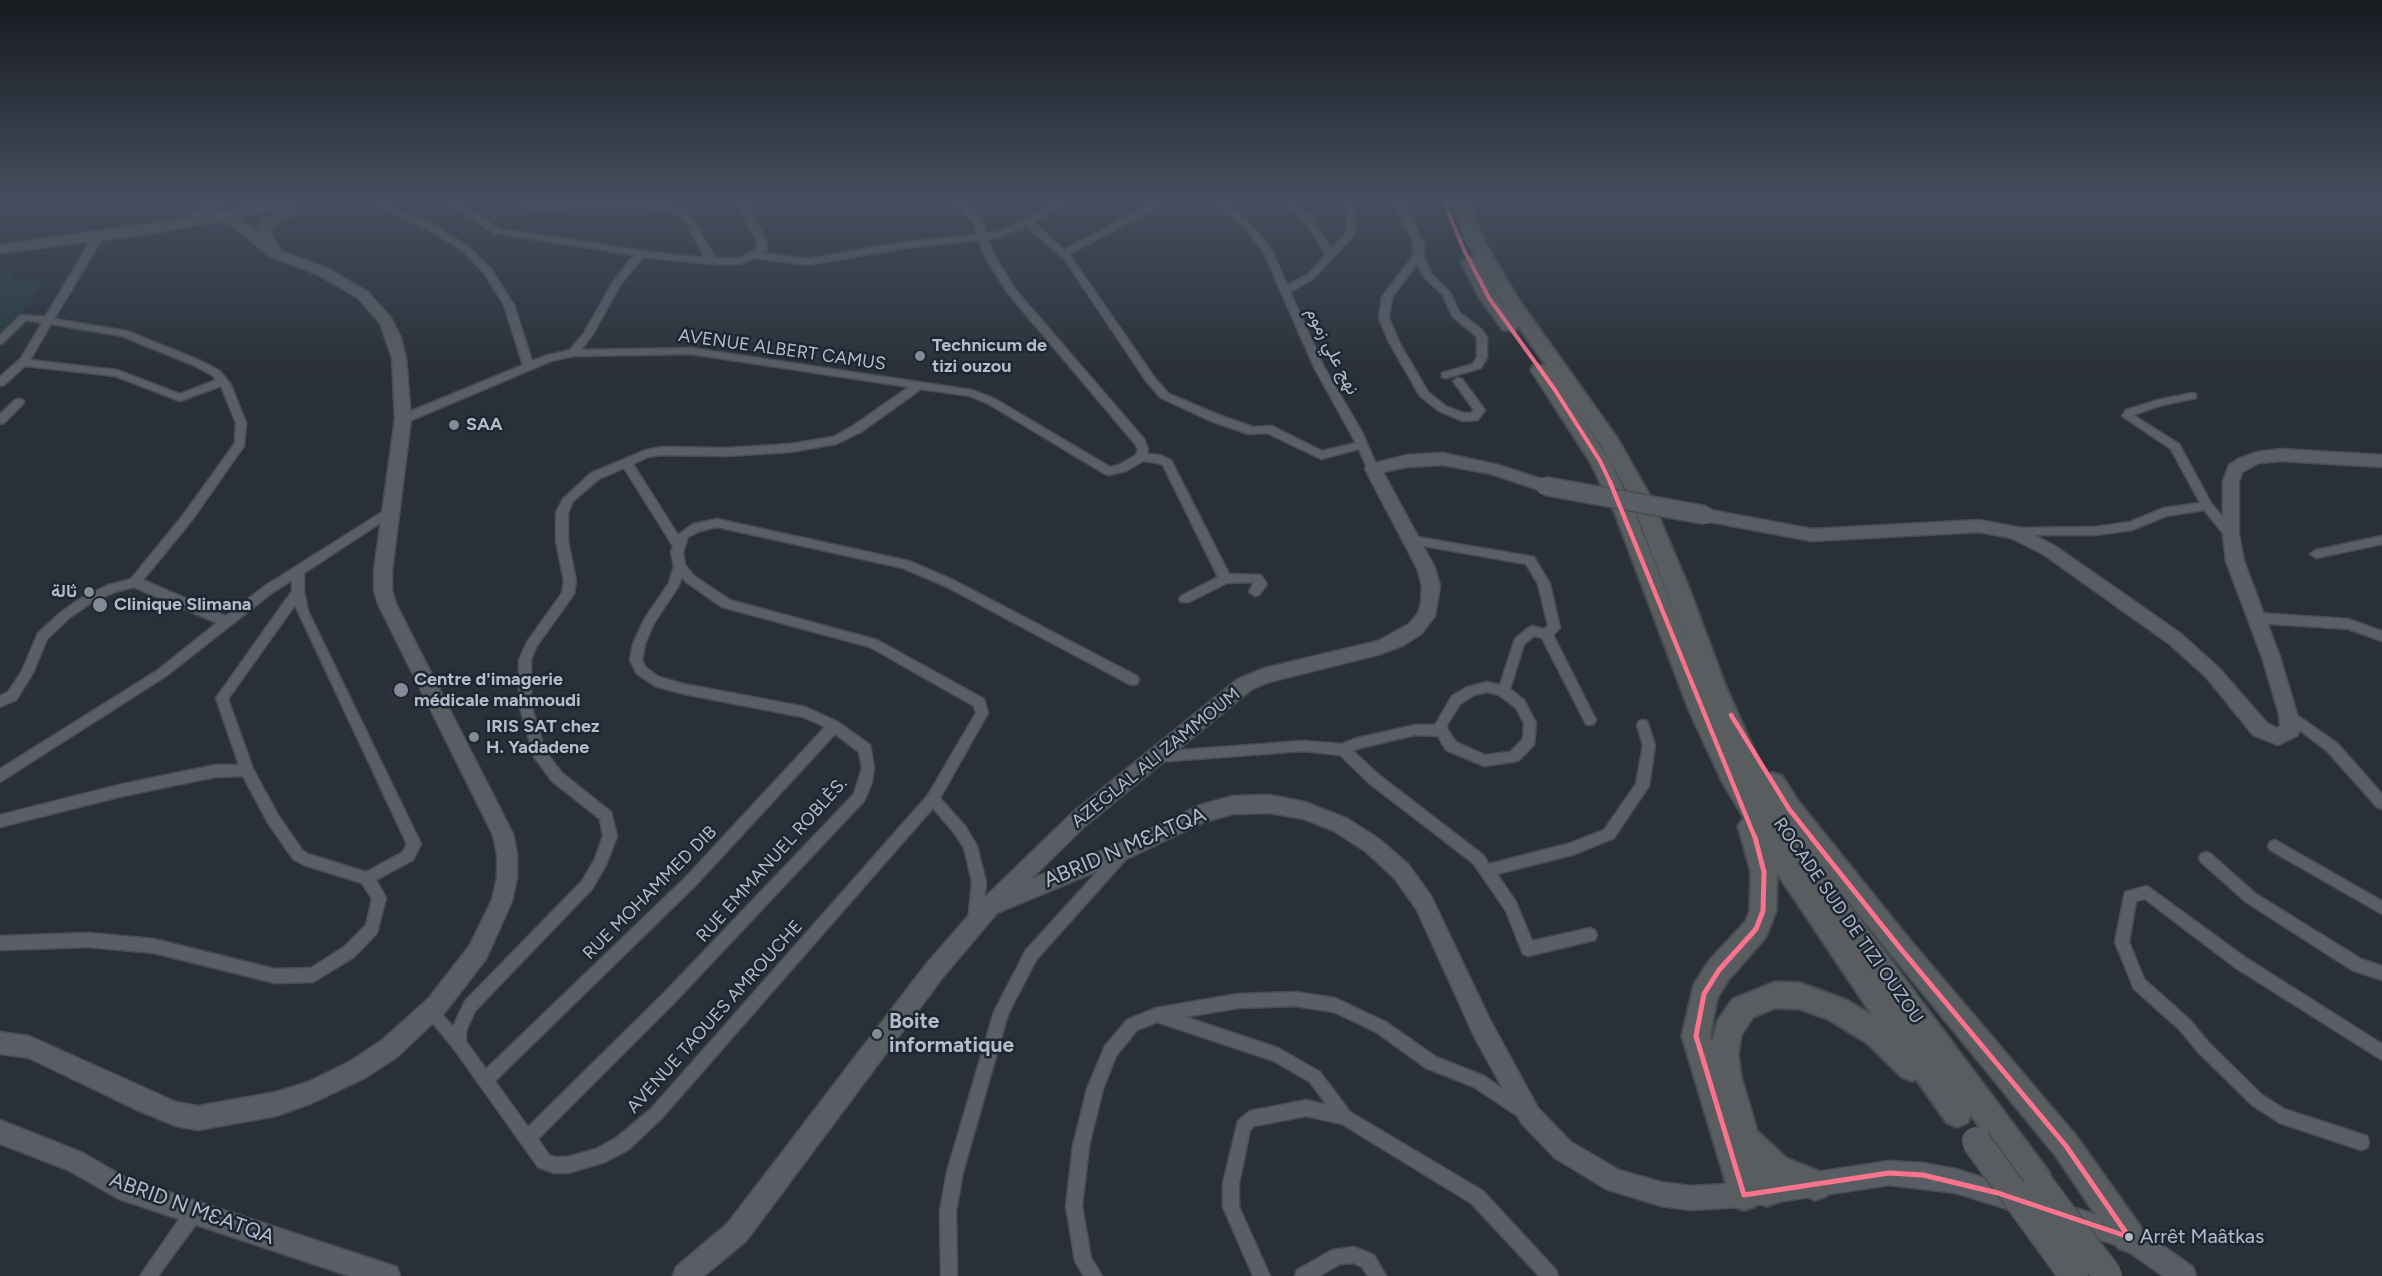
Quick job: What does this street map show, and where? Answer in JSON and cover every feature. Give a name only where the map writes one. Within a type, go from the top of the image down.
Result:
[{"type":"highway","points":[[1467,257],[1489,298],[1555,390],[1600,461],[1625,513],[1701,710],[1731,774],[1757,842],[1764,872],[1765,893],[1756,929],[1719,970],[1704,994],[1696,1036],[1755,1193]]},
{"type":"highway","name":"ROCADE SUD DE TIZI OUZOU","points":[[1483,257],[1526,325],[1610,443],[1640,496],[1679,591],[1713,685],[1762,796],[1869,955],[2108,1276]]},
{"type":"highway","points":[[1489,257],[1494,276]]},
{"type":"highway","points":[[1713,685],[1789,809],[1900,948],[2066,1146],[2129,1237]]},
{"type":"highway","points":[[1731,774],[1808,901],[1976,1141],[2074,1276]]},
{"type":"highway","points":[[1755,1193],[1745,1139],[1727,1077],[1724,1054],[1728,1030],[1743,1008],[1774,995],[1800,996],[1836,1009],[1877,1033],[1957,1113]]},
{"type":"highway","points":[[1745,1139],[1765,1161],[1776,1169],[1815,1185]]},
{"type":"main road","points":[[0,1043],[29,1047],[66,1062],[145,1102],[176,1114],[198,1118],[236,1113],[312,1092],[357,1070],[389,1049],[430,1011],[465,970],[490,929],[502,901],[507,878],[507,854],[503,834],[387,604],[383,590],[383,571],[403,419],[399,358],[386,321],[363,295],[345,282],[282,257]]},
{"type":"main road","points":[[1373,469],[1407,461],[1443,459],[1492,469],[1545,486],[1812,535],[1949,526],[1995,527],[2015,532],[2049,550],[2174,638],[2213,673],[2260,729],[2268,735],[2278,736],[2287,734],[2290,730],[2288,714],[2257,618],[2235,561],[2231,535],[2231,481],[2235,470],[2244,463],[2281,455],[2382,461]]},
{"type":"main road","name":"AZEGLAL ALI ZAMMOUM","points":[[983,914],[1078,820],[1245,684],[1265,675],[1381,647],[1415,629],[1426,616],[1431,586],[1426,568],[1373,469]]},
{"type":"main road","name":"ABRID N MƐATQA","points":[[685,1276],[737,1232],[935,970],[983,914],[1200,814],[1233,805],[1269,804],[1305,811],[1341,825],[1372,845],[1402,872],[1424,903],[1482,1028],[1530,1116],[1563,1150],[1614,1181],[1661,1194],[1690,1198],[1755,1193],[1889,1173],[1923,1175],[1998,1193],[2129,1237],[2184,1276]]},
{"type":"main road","name":"ABRID N MƐATQA","points":[[0,1132],[75,1161],[119,1187],[193,1214],[388,1276]]},
{"type":"street","points":[[0,383],[22,362],[50,321],[87,257]]},
{"type":"street","points":[[474,257],[488,271],[509,305],[528,365]]},
{"type":"street","points":[[573,353],[588,334],[616,284],[638,257]]},
{"type":"street","points":[[672,257],[712,261],[741,261],[751,257]]},
{"type":"street","points":[[710,257],[712,261]]},
{"type":"street","points":[[766,257],[807,262],[838,257]]},
{"type":"street","points":[[990,257],[1010,290],[1140,442],[1143,449],[1141,457],[1160,459],[1167,463],[1225,579]]},
{"type":"street","points":[[1066,257],[1150,379],[1166,396],[1215,418],[1252,430],[1268,429],[1321,454],[1362,445]]},
{"type":"street","name":"نهج علي زموم","points":[[1269,257],[1319,368],[1373,469]]},
{"type":"street","points":[[1284,291],[1310,277],[1330,257]]},
{"type":"street","points":[[1418,257],[1428,276],[1447,294],[1455,314],[1482,337],[1482,357],[1477,366],[1446,375]]},
{"type":"street","points":[[1418,257],[1387,297],[1384,318],[1424,394],[1443,409],[1463,417],[1474,417],[1480,410],[1458,381]]},
{"type":"street","points":[[0,341],[24,317],[124,333],[216,373],[223,381],[241,423],[240,442],[188,517],[135,582],[112,588],[87,600],[65,615],[42,636],[27,674],[12,696],[0,702]]},
{"type":"street","name":"AVENUE ALBERT CAMUS","points":[[403,419],[528,365],[573,353],[691,351],[972,393],[991,401],[1109,471],[1122,468],[1141,457]]},
{"type":"street","points":[[22,362],[117,373],[180,398],[223,381]]},
{"type":"street","points":[[459,1044],[459,1031],[470,1006],[587,885],[601,861],[610,836],[606,816],[557,777],[539,753],[525,704],[523,678],[525,660],[531,645],[568,594],[570,581],[562,541],[562,513],[568,499],[595,476],[662,451],[727,452],[822,444],[857,429],[919,385]]},
{"type":"street","points":[[2192,396],[2158,403],[2130,412],[2127,416],[2175,447],[2207,506],[2231,535]]},
{"type":"street","points":[[0,420],[19,402]]},
{"type":"street","points":[[627,463],[679,546]]},
{"type":"street","points":[[2015,532],[2096,531],[2132,526],[2164,512],[2207,506]]},
{"type":"street","points":[[0,776],[162,673],[225,621],[298,570],[391,512]]},
{"type":"street","points":[[680,566],[677,552],[683,535],[696,527],[717,523],[905,564],[961,589],[1133,680]]},
{"type":"street","points":[[1411,540],[1530,560],[1544,584],[1554,628],[1546,634],[1532,631],[1519,642],[1503,691]]},
{"type":"street","points":[[2316,555],[2382,540]]},
{"type":"street","name":"AVENUE TAOUES AMROUCHE","points":[[430,1011],[459,1044],[544,1161],[554,1165],[568,1165],[599,1156],[622,1144],[656,1114],[933,799],[977,726],[982,713],[980,703],[873,643],[726,604],[690,579],[680,566]]},
{"type":"street","name":"RUE EMMANUEL ROBLÈS.","points":[[528,1138],[669,998],[859,797],[866,782],[868,768],[865,749],[834,726],[805,712],[665,684],[641,671],[636,660],[639,644],[649,621],[674,584],[680,566]]},
{"type":"street","points":[[298,570],[298,592],[302,611],[414,844],[408,856],[367,878]]},
{"type":"street","points":[[1185,599],[1225,579],[1257,578],[1261,584],[1255,591]]},
{"type":"street","points":[[135,582],[225,621]]},
{"type":"street","points":[[0,944],[89,940],[143,945],[275,975],[313,975],[349,952],[372,928],[379,898],[367,878],[298,855],[273,819],[247,770],[222,698],[298,592]]},
{"type":"street","points":[[2257,618],[2348,624],[2382,636]]},
{"type":"street","points":[[1546,634],[1590,720]]},
{"type":"street","points":[[1487,687],[1503,691],[1520,704],[1530,723],[1529,741],[1513,757],[1484,760],[1451,746],[1442,731],[1441,724],[1456,700],[1471,691],[1487,687]]},
{"type":"street","points":[[2288,714],[2332,747],[2382,803]]},
{"type":"street","points":[[1486,871],[1572,849],[1609,834],[1642,786],[1650,745],[1643,725]]},
{"type":"street","name":"RUE MOHAMMED DIB","points":[[485,1080],[691,881],[834,726]]},
{"type":"street","points":[[1155,757],[1303,746],[1343,750],[1358,743],[1415,730],[1442,731]]},
{"type":"street","points":[[1343,750],[1374,779],[1478,859],[1511,907],[1528,949],[1590,935]]},
{"type":"street","points":[[0,765],[34,756]]},
{"type":"street","points":[[0,821],[215,771],[247,770]]},
{"type":"street","points":[[933,799],[970,846],[983,914]]},
{"type":"street","points":[[2275,846],[2382,908]]},
{"type":"street","points":[[949,1276],[948,1212],[955,1172],[1002,1012],[1016,980],[1031,955],[1126,850]]},
{"type":"street","points":[[2206,858],[2251,898],[2357,965],[2382,973]]},
{"type":"street","points":[[2361,1142],[2280,1115],[2257,1100],[2203,1047],[2185,1025],[2139,984],[2122,942],[2130,896],[2147,892],[2241,963],[2382,1053]]},
{"type":"street","points":[[1094,1276],[1083,1261],[1074,1206],[1081,1146],[1095,1089],[1110,1051],[1132,1025],[1155,1015],[1238,1001],[1295,999],[1335,1005],[1381,1027],[1431,1063],[1479,1081],[1530,1116]]},
{"type":"street","points":[[1155,1015],[1278,1055],[1315,1077],[1345,1117]]},
{"type":"street","points":[[1262,1276],[1231,1208],[1231,1183],[1243,1126],[1250,1119],[1306,1108],[1345,1117],[1478,1197],[1550,1276]]},
{"type":"street","points":[[148,1276],[193,1214]]},
{"type":"street","points":[[1303,1276],[1338,1256],[1354,1255],[1368,1261],[1378,1276]]},
{"type":"shaded area","name":"Centre d'imagerie médicale mahmoudi","points":[[410,675],[418,693],[393,706],[385,687]]},
{"type":"green space","points":[[16,270],[11,282],[45,279],[19,318],[0,337],[0,272]]},
{"type":"transit line","points":[[1467,257],[1489,298],[1555,390],[1600,461],[1625,513],[1701,710],[1757,842],[1764,872],[1763,911],[1756,929],[1719,970],[1704,994],[1696,1036],[1744,1195],[1889,1173],[1923,1175],[1998,1193],[2129,1237]]},
{"type":"transit line","points":[[1731,715],[1789,809],[1900,948],[2066,1146],[2129,1237]]},
{"type":"place","name":"Technicum de tizi ouzou","points":[[920,356]]},
{"type":"place","name":"SAA","points":[[454,425]]},
{"type":"place","name":"ثالة","points":[[89,592]]},
{"type":"place","name":"Clinique Slimana","points":[[100,605]]},
{"type":"place","name":"Centre d'imagerie médicale mahmoudi","points":[[401,690]]},
{"type":"place","name":"IRIS SAT chez H. Yadadene","points":[[474,737]]},
{"type":"place","name":"Boite informatique","points":[[877,1034]]},
{"type":"place","name":"Arrêt Maâtkas","points":[[2129,1237]]}]
